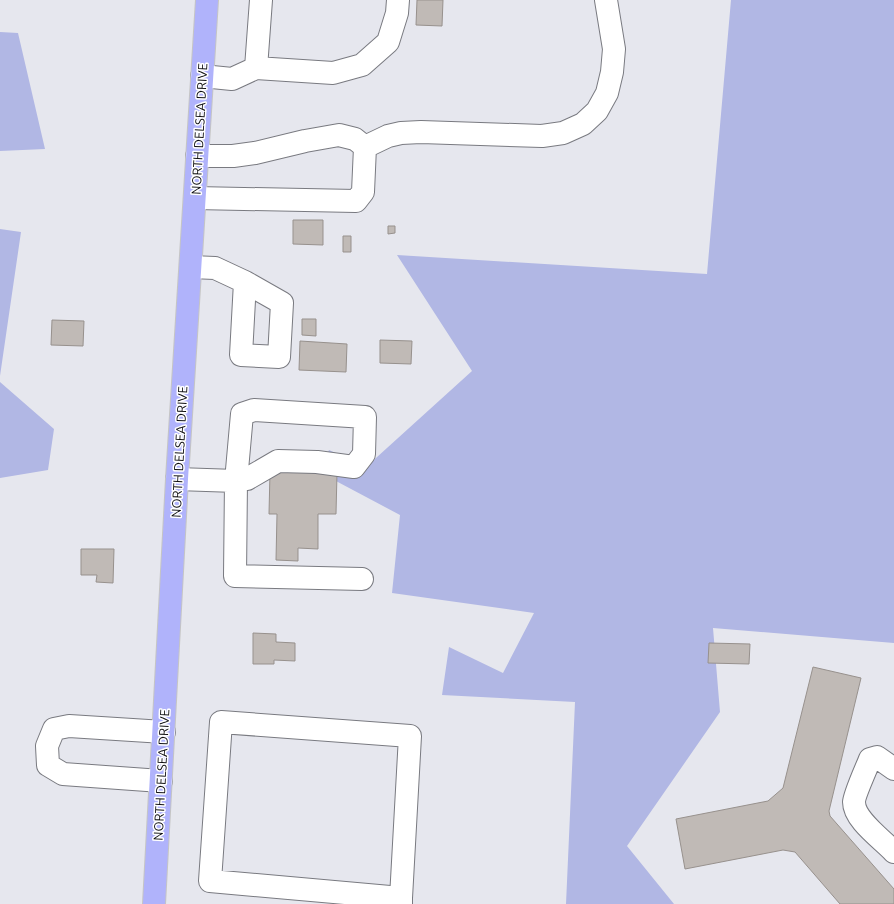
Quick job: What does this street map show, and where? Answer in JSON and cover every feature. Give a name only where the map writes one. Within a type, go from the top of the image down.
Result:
[{"type":"main road","name":"NORTH DELSEA DRIVE","points":[[154,904],[177,478],[207,0]]},
{"type":"lane","points":[[256,68],[261,0]]},
{"type":"lane","points":[[202,76],[232,79],[256,68],[333,73],[362,65],[388,42],[397,13],[398,0]]},
{"type":"lane","points":[[365,147],[388,136],[401,133],[421,132],[542,136],[564,133],[583,124],[597,111],[607,93],[612,72],[614,49],[606,0]]},
{"type":"lane","points":[[197,156],[233,156],[248,154],[339,135],[355,139],[365,147]]},
{"type":"lane","points":[[195,198],[220,200],[356,201],[363,192],[365,147]]},
{"type":"lane","points":[[191,266],[215,268],[246,282]]},
{"type":"lane","points":[[177,478],[236,481],[248,478],[278,461],[317,462],[354,467],[364,454],[365,417],[254,410],[242,414],[236,481],[235,576],[362,579]]},
{"type":"lane","points":[[221,722],[410,736],[401,901],[210,881],[221,722]]},
{"type":"lane","points":[[161,781],[63,774],[48,765],[47,746],[54,730],[69,726],[164,732]]},
{"type":"lane","points":[[893,846],[869,827],[855,812],[854,801],[870,759],[877,757],[894,769]]},
{"type":"shaded area","points":[[731,0],[894,0],[894,643],[713,628],[720,712],[627,846],[674,904],[566,904],[575,702],[442,695],[449,647],[503,673],[534,613],[392,593],[400,515],[319,472],[329,450],[366,467],[472,371],[397,255],[707,274]]},
{"type":"shaded area","points":[[0,32],[18,33],[45,149],[0,151]]},
{"type":"shaded area","points":[[0,229],[21,232],[0,376]]},
{"type":"shaded area","points":[[0,382],[54,429],[48,470],[0,478]]},
{"type":"building","points":[[417,0],[443,0],[442,26],[416,25]]},
{"type":"building","points":[[293,220],[323,220],[323,245],[293,244]]},
{"type":"building","points":[[388,226],[395,226],[395,233],[388,234]]},
{"type":"building","points":[[343,236],[351,236],[351,252],[343,252]]},
{"type":"building","points":[[302,319],[316,319],[316,336],[302,335]]},
{"type":"building","points":[[52,320],[84,321],[83,346],[51,345]]},
{"type":"building","points":[[380,340],[412,341],[411,364],[380,363]]},
{"type":"building","points":[[300,341],[347,344],[346,372],[299,370]]},
{"type":"building","points":[[270,472],[337,473],[336,514],[318,514],[318,549],[298,548],[298,561],[276,560],[277,514],[269,514]]},
{"type":"building","points":[[81,549],[114,549],[113,583],[96,582],[97,575],[81,575]]},
{"type":"building","points":[[253,633],[276,634],[276,642],[295,643],[295,661],[274,660],[274,664],[253,664]]},
{"type":"building","points":[[709,643],[750,644],[749,664],[708,663]]},
{"type":"building","points":[[813,667],[861,678],[829,811],[830,816],[894,889],[894,904],[840,904],[795,852],[783,850],[685,869],[676,819],[768,801],[783,788]]}]
